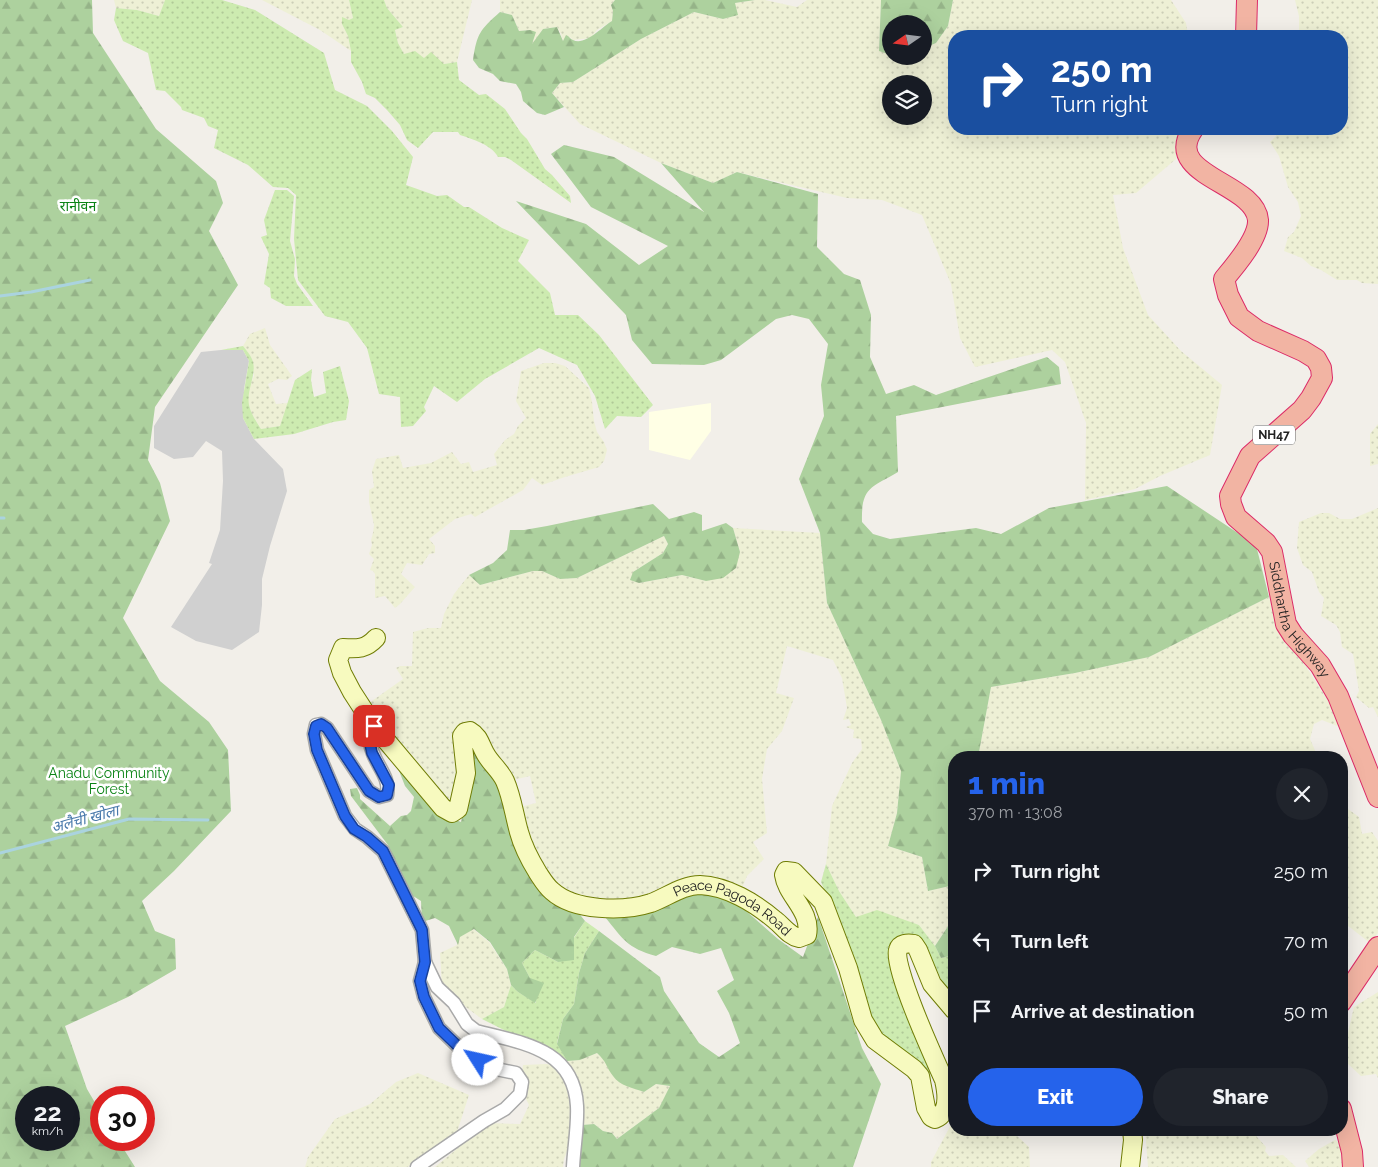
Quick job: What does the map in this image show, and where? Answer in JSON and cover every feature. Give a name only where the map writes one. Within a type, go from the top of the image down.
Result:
[{"type":"highway","points":[[1246,0],[1246,30]]},
{"type":"highway","name":"Siddhartha Highway","points":[[1189,135],[1186,145],[1191,162],[1205,174],[1248,200],[1255,209],[1258,221],[1255,232],[1240,258],[1224,279],[1234,310],[1239,317],[1258,331],[1303,351],[1316,359],[1321,368],[1322,378],[1317,389],[1302,410],[1250,456],[1230,496],[1231,504],[1236,517],[1266,543],[1272,552],[1286,624],[1292,635],[1320,665],[1338,696],[1378,797]]},
{"type":"highway","points":[[1348,992],[1378,947]]},
{"type":"highway","points":[[1348,1136],[1353,1167]]},
{"type":"main road","name":"Peace Pagoda Road","points":[[376,638],[368,646],[358,649],[343,648],[338,660],[342,673],[374,726],[443,808],[452,813],[458,809],[466,774],[462,736],[465,732],[470,731],[474,733],[485,754],[504,778],[512,800],[523,844],[531,861],[546,886],[565,900],[593,907],[620,908],[650,903],[687,887],[706,885],[738,896],[777,920],[791,935],[799,938],[807,935],[808,925],[806,917],[786,883],[784,874],[786,871],[794,872],[823,902],[848,968],[863,1020],[869,1033],[920,1076],[926,1108],[931,1117],[935,1118],[945,1108],[946,1091],[944,1080],[904,982],[897,958],[901,945],[907,943],[914,944],[932,984],[948,1003]]},
{"type":"main road","points":[[1130,1167],[1133,1136]]},
{"type":"street","points":[[374,726],[369,739],[372,753],[389,785],[387,795],[379,797],[369,791],[327,728],[321,724],[316,726],[314,734],[317,750],[345,816],[354,829],[383,851],[422,930],[425,962],[420,981],[424,997],[439,1028],[468,1056],[501,1070],[516,1073],[522,1082],[520,1094],[505,1109],[484,1121],[417,1167]]},
{"type":"street","points":[[425,962],[437,987],[454,1003],[472,1028],[476,1031],[543,1051],[555,1058],[564,1068],[576,1093],[578,1108],[574,1167]]},
{"type":"shaded area","points":[[114,0],[165,0],[159,16],[137,10],[116,8]]},
{"type":"shaded area","points":[[262,0],[349,0],[353,18],[342,24],[348,36],[351,51],[320,30]]},
{"type":"shaded area","points":[[384,0],[472,0],[457,62],[444,64],[404,54],[398,43],[395,30],[403,27],[387,8]]},
{"type":"shaded area","points":[[500,0],[615,0],[611,5],[613,11],[612,21],[597,30],[591,38],[573,40],[570,37],[563,41],[557,27],[543,29],[531,46],[530,30],[519,31],[512,15],[500,12]]},
{"type":"shaded area","points":[[755,0],[765,0],[797,7],[807,0],[881,0],[879,50],[882,51],[882,65],[932,65],[932,45],[936,43],[948,26],[953,0],[1171,0],[1186,23],[1187,30],[948,30],[948,135],[1178,135],[1176,159],[1136,193],[1113,195],[1123,248],[1148,315],[1181,351],[1222,385],[1210,455],[1160,476],[1135,489],[1085,500],[1086,423],[1065,362],[1052,350],[975,367],[960,338],[951,284],[922,215],[882,200],[847,198],[737,172],[713,183],[661,163],[580,124],[552,93],[560,83],[573,82],[641,39],[694,12],[723,19],[737,15],[735,3]]},
{"type":"shaded area","points":[[1295,0],[1378,0],[1378,284],[1362,283],[1357,280],[1337,280],[1311,266],[1302,258],[1284,251],[1288,237],[1294,232],[1301,216],[1298,202],[1288,187],[1279,156],[1270,142],[1276,135],[1348,135],[1348,30],[1299,30],[1299,16]]},
{"type":"shaded area","points":[[265,328],[270,345],[292,376],[287,380],[278,379],[268,384],[276,404],[288,403],[280,426],[261,429],[248,403],[248,390],[254,376],[252,359],[243,346],[250,334]]},
{"type":"shaded area","points":[[243,350],[249,361],[244,389],[243,418],[254,439],[283,469],[287,491],[262,579],[259,632],[232,650],[196,641],[171,627],[212,564],[209,563],[220,530],[223,481],[222,451],[206,441],[193,457],[174,459],[154,448],[154,426],[201,352]]},
{"type":"shaded area","points":[[544,363],[555,363],[565,366],[589,388],[597,432],[607,450],[604,461],[599,467],[542,485],[532,478],[523,490],[475,517],[471,514],[455,519],[429,539],[435,546],[435,553],[429,554],[422,565],[407,563],[401,574],[415,587],[400,604],[395,608],[385,596],[375,598],[375,574],[370,570],[374,559],[369,554],[374,525],[369,502],[369,490],[374,487],[372,471],[376,459],[399,455],[403,468],[431,463],[452,452],[461,464],[469,462],[473,472],[497,465],[494,454],[505,440],[514,434],[518,426],[526,418],[516,401],[521,371]]},
{"type":"shaded area","points":[[711,403],[711,431],[690,460],[649,450],[649,412]]},
{"type":"shaded area","points":[[1378,424],[1378,464],[1370,466],[1370,434]]},
{"type":"shaded area","points":[[1378,508],[1378,717],[1373,707],[1369,708],[1356,697],[1359,691],[1353,654],[1342,647],[1340,632],[1336,625],[1321,616],[1324,598],[1319,592],[1312,572],[1303,565],[1297,548],[1299,522],[1321,513],[1329,513],[1340,519],[1352,519]]},
{"type":"shaded area","points":[[733,528],[820,533],[827,603],[881,720],[901,771],[897,813],[888,846],[922,857],[928,891],[948,886],[948,926],[935,946],[919,925],[909,922],[856,917],[839,891],[826,864],[832,806],[852,763],[862,749],[861,739],[853,738],[854,730],[846,727],[851,725],[849,719],[843,720],[847,708],[842,678],[833,660],[787,646],[776,693],[794,698],[782,731],[767,749],[762,779],[767,833],[753,842],[764,859],[747,876],[739,896],[650,903],[576,903],[531,861],[520,807],[536,803],[530,776],[513,780],[455,812],[362,708],[403,679],[396,668],[412,666],[413,632],[428,628],[441,628],[444,614],[454,594],[469,575],[480,585],[533,571],[542,571],[560,579],[577,578],[664,536],[668,544],[663,553],[633,572],[639,583],[682,575],[706,581],[740,552]]},
{"type":"shaded area","points":[[1269,597],[1275,619],[1327,699],[1347,724],[1337,726],[1322,720],[1314,724],[1310,739],[1315,751],[979,751],[991,687],[1075,673],[1149,657]]},
{"type":"shaded area","points":[[1348,809],[1359,817],[1362,834],[1372,832],[1378,841],[1378,933],[1370,943],[1348,926]]},
{"type":"shaded area","points":[[473,929],[489,942],[507,969],[511,985],[504,1007],[482,1019],[442,987],[440,953],[457,945],[460,937]]},
{"type":"shaded area","points":[[1378,992],[1378,1078],[1376,1074],[1361,1076],[1348,1064],[1348,1032],[1354,1007]]},
{"type":"shaded area","points":[[597,1053],[605,1060],[613,1076],[637,1089],[644,1092],[656,1084],[671,1086],[659,1108],[617,1139],[612,1133],[603,1131],[594,1124],[582,1125],[579,1084],[567,1061],[580,1060]]},
{"type":"shaded area","points":[[547,1064],[557,1067],[567,1089],[571,1110],[571,1140],[563,1167],[435,1167],[488,1123],[520,1124],[529,1105],[520,1087],[523,1065]]},
{"type":"shaded area","points":[[418,1073],[469,1095],[457,1132],[408,1167],[305,1167],[308,1157],[335,1119],[370,1104],[396,1082]]},
{"type":"shaded area","points":[[948,1130],[948,1136],[1017,1136],[1029,1147],[1030,1167],[931,1167],[931,1162]]},
{"type":"shaded area","points":[[1145,1136],[1257,1136],[1266,1147],[1265,1151],[1269,1156],[1283,1155],[1296,1167],[1148,1167]]},
{"type":"shaded area","points":[[1335,1140],[1352,1152],[1353,1167],[1309,1167],[1305,1161],[1319,1149]]},
{"type":"green space","name":"Anadu Community Forest","points":[[0,0],[92,0],[93,33],[156,129],[216,181],[223,203],[209,231],[238,285],[155,407],[148,460],[160,483],[170,521],[123,618],[160,681],[209,722],[228,750],[231,811],[174,871],[142,901],[155,931],[175,939],[176,969],[128,997],[65,1026],[90,1094],[90,1151],[125,1151],[135,1167],[0,1167]]},
{"type":"green space","points":[[165,0],[222,0],[255,10],[324,53],[335,90],[367,106],[392,131],[413,157],[406,185],[437,196],[447,195],[464,207],[469,207],[502,228],[529,240],[518,261],[550,293],[555,315],[578,315],[599,335],[653,405],[641,417],[617,416],[605,429],[595,396],[577,365],[539,348],[485,379],[457,402],[434,386],[424,407],[426,411],[413,426],[401,427],[400,397],[379,394],[367,348],[348,322],[325,316],[298,280],[294,239],[296,195],[288,188],[273,187],[248,165],[214,148],[218,130],[208,126],[204,118],[182,110],[165,91],[156,90],[148,53],[123,41],[114,20],[116,8],[137,10],[159,16]]},
{"type":"green space","points":[[349,0],[384,0],[387,8],[403,27],[395,30],[398,43],[404,54],[415,51],[424,58],[431,52],[444,64],[457,62],[459,80],[479,95],[486,94],[505,109],[527,139],[545,169],[570,196],[571,203],[511,160],[505,157],[498,157],[487,146],[460,135],[458,132],[433,132],[418,148],[407,140],[400,125],[387,110],[375,98],[366,94],[351,62],[348,36],[342,24],[342,17],[349,20],[353,18]]},
{"type":"green space","points":[[615,0],[755,0],[735,3],[738,15],[723,19],[694,12],[641,39],[573,82],[560,83],[552,93],[564,107],[545,115],[537,113],[523,101],[521,92],[516,84],[500,81],[493,74],[479,68],[473,60],[478,38],[488,23],[500,12],[512,15],[519,31],[530,30],[536,32],[532,44],[543,29],[557,27],[563,41],[566,35],[572,40],[578,41],[588,38],[612,21],[613,11],[611,5]]},
{"type":"green space","points":[[881,0],[953,0],[948,26],[936,43],[932,45],[932,15],[882,15],[882,52],[879,51]]},
{"type":"green space","points":[[564,145],[614,157],[704,212],[661,163],[713,183],[737,172],[818,194],[817,247],[844,274],[860,280],[871,315],[870,357],[886,394],[914,385],[936,395],[1047,357],[1059,367],[1061,384],[896,416],[898,472],[869,490],[863,502],[862,522],[873,534],[890,539],[976,528],[1001,534],[1049,508],[1167,486],[1256,545],[1269,597],[1149,657],[1075,673],[991,687],[979,751],[948,751],[948,886],[928,891],[922,857],[888,846],[897,813],[901,771],[881,720],[827,603],[820,533],[799,479],[824,416],[821,385],[828,344],[809,319],[792,315],[776,319],[721,360],[704,365],[652,364],[632,340],[626,315],[516,201],[586,224],[639,265],[668,246],[591,207],[551,154]]},
{"type":"green space","points":[[275,190],[287,190],[294,196],[290,241],[295,259],[294,276],[297,284],[313,306],[286,306],[271,298],[270,288],[264,284],[269,254],[261,237],[267,235],[264,220]]},
{"type":"green space","points":[[243,346],[251,357],[254,370],[249,393],[249,405],[261,429],[280,426],[295,380],[312,369],[311,380],[314,397],[326,393],[323,372],[340,366],[349,401],[346,420],[294,434],[254,439],[243,418],[242,403],[249,361],[243,350],[221,350]]},
{"type":"green space","points":[[653,504],[669,519],[694,512],[702,515],[702,531],[726,523],[733,528],[740,552],[736,568],[723,578],[706,581],[682,575],[639,583],[630,580],[633,572],[663,553],[668,544],[664,536],[577,578],[560,579],[542,571],[533,571],[480,585],[469,575],[493,563],[507,550],[510,530],[524,530],[547,526]]},
{"type":"green space","points":[[468,743],[475,747],[504,789],[517,835],[585,921],[574,937],[574,960],[558,962],[535,950],[522,963],[530,978],[544,983],[535,1003],[511,985],[507,969],[490,942],[474,929],[460,937],[458,945],[449,926],[435,918],[422,922],[421,901],[410,894],[388,845],[351,796],[350,789],[357,788],[360,799],[390,826],[401,816],[407,815],[411,811],[414,797],[405,786],[394,758],[450,818],[461,822],[464,809]]},
{"type":"green space","points":[[826,864],[839,891],[856,917],[877,910],[919,925],[935,946],[941,958],[948,956],[948,992],[933,962],[914,939],[902,941],[931,1078],[931,1102],[926,1080],[876,1034],[834,912],[821,882]]},
{"type":"green space","points":[[703,888],[736,902],[778,939],[803,957],[818,917],[862,1048],[881,1084],[853,1167],[578,1167],[582,1125],[594,1124],[603,1131],[612,1133],[617,1139],[659,1108],[670,1086],[656,1084],[644,1092],[631,1088],[616,1079],[597,1053],[580,1060],[567,1061],[557,1044],[563,1019],[574,1004],[579,973],[585,953],[599,931],[660,977],[664,991],[699,1043],[719,1057],[740,1043],[729,1013],[717,991],[734,980],[721,948],[700,954],[672,947],[656,956],[638,950],[626,942],[605,917]]},
{"type":"green space","points":[[585,921],[599,931],[585,953],[579,973],[574,1004],[563,1019],[557,1043],[567,1061],[550,1050],[482,1019],[504,1007],[511,985],[518,992],[536,1003],[530,978],[522,963],[535,950],[558,962]]},
{"type":"green space","points":[[948,926],[948,956],[941,958],[935,946]]},
{"type":"waterway","points":[[0,296],[90,280]]},
{"type":"waterway","name":"अलैची खोला","points":[[0,853],[129,819],[208,820]]},
{"type":"route","points":[[374,726],[369,739],[372,753],[389,785],[387,795],[379,797],[369,791],[327,728],[321,724],[316,726],[314,734],[317,750],[345,816],[354,829],[383,851],[422,930],[425,962],[420,981],[424,997],[439,1028],[468,1056],[478,1060]]},
{"type":"park label","name":"रानीवन","points":[[78,206]]}]
